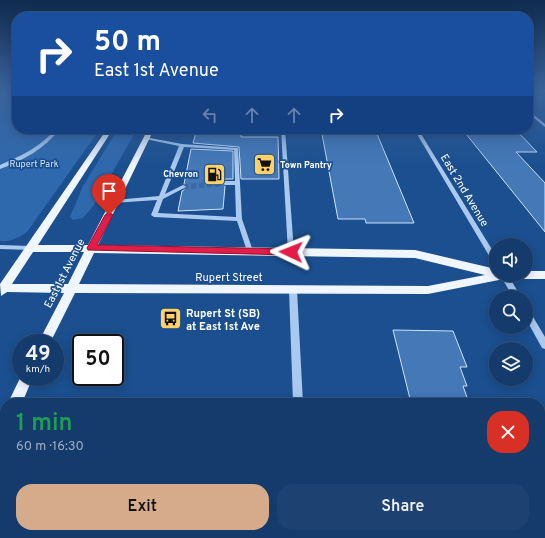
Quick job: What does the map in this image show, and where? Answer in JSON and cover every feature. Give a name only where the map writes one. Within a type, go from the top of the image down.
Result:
[{"type":"main road","points":[[1,290],[31,248],[107,134]]},
{"type":"main road","name":"East 1st Avenue","points":[[48,334],[149,134]]},
{"type":"main road","points":[[31,248],[415,254],[489,271]]},
{"type":"main road","name":"Rupert Street","points":[[533,275],[545,275]]},
{"type":"main road","name":"Rupert Street","points":[[1,290],[428,290],[489,278]]},
{"type":"main road","points":[[16,398],[22,386]]},
{"type":"street","points":[[533,115],[545,126]]},
{"type":"street","points":[[0,167],[38,149],[54,134]]},
{"type":"street","points":[[283,134],[291,252]]},
{"type":"street","name":"East 2nd Avenue","points":[[419,134],[489,250]]},
{"type":"street","points":[[147,138],[182,145],[236,149],[239,219],[250,251]]},
{"type":"street","points":[[182,145],[154,215],[239,219]]},
{"type":"street","points":[[225,183],[237,183]]},
{"type":"street","points":[[115,202],[161,198],[183,187]]},
{"type":"street","points":[[0,247],[31,248]]},
{"type":"street","points":[[293,290],[298,398]]},
{"type":"street","points":[[533,324],[545,345]]},
{"type":"green space","name":"Rupert Park","points":[[0,115],[12,115],[12,134],[96,134],[27,232],[14,239],[0,241]]},
{"type":"green space","points":[[115,134],[134,134],[94,205],[83,218],[73,220],[70,217],[83,186]]},
{"type":"building","points":[[196,134],[241,134],[241,137],[278,137],[279,179],[241,179],[239,147],[193,143]]},
{"type":"building","points":[[322,134],[377,134],[414,223],[366,223],[365,219],[338,219]]},
{"type":"building","points":[[466,134],[520,134],[537,152],[516,152],[545,183],[545,232]]},
{"type":"building","points":[[191,149],[233,151],[233,179],[225,179],[221,183],[225,186],[223,209],[178,211],[182,191],[187,188],[184,184]]},
{"type":"building","points":[[393,330],[453,331],[467,367],[460,367],[467,386],[463,386],[467,398],[410,398]]},
{"type":"tunnel","points":[[183,187],[225,183]]},
{"type":"place","name":"Town Pantry","points":[[265,165]]},
{"type":"place","name":"Chevron","points":[[214,174]]},
{"type":"place","name":"Rupert St (SB) at East 1st Ave","points":[[171,319]]},
{"type":"route","points":[[109,215],[91,248],[291,252]]}]
